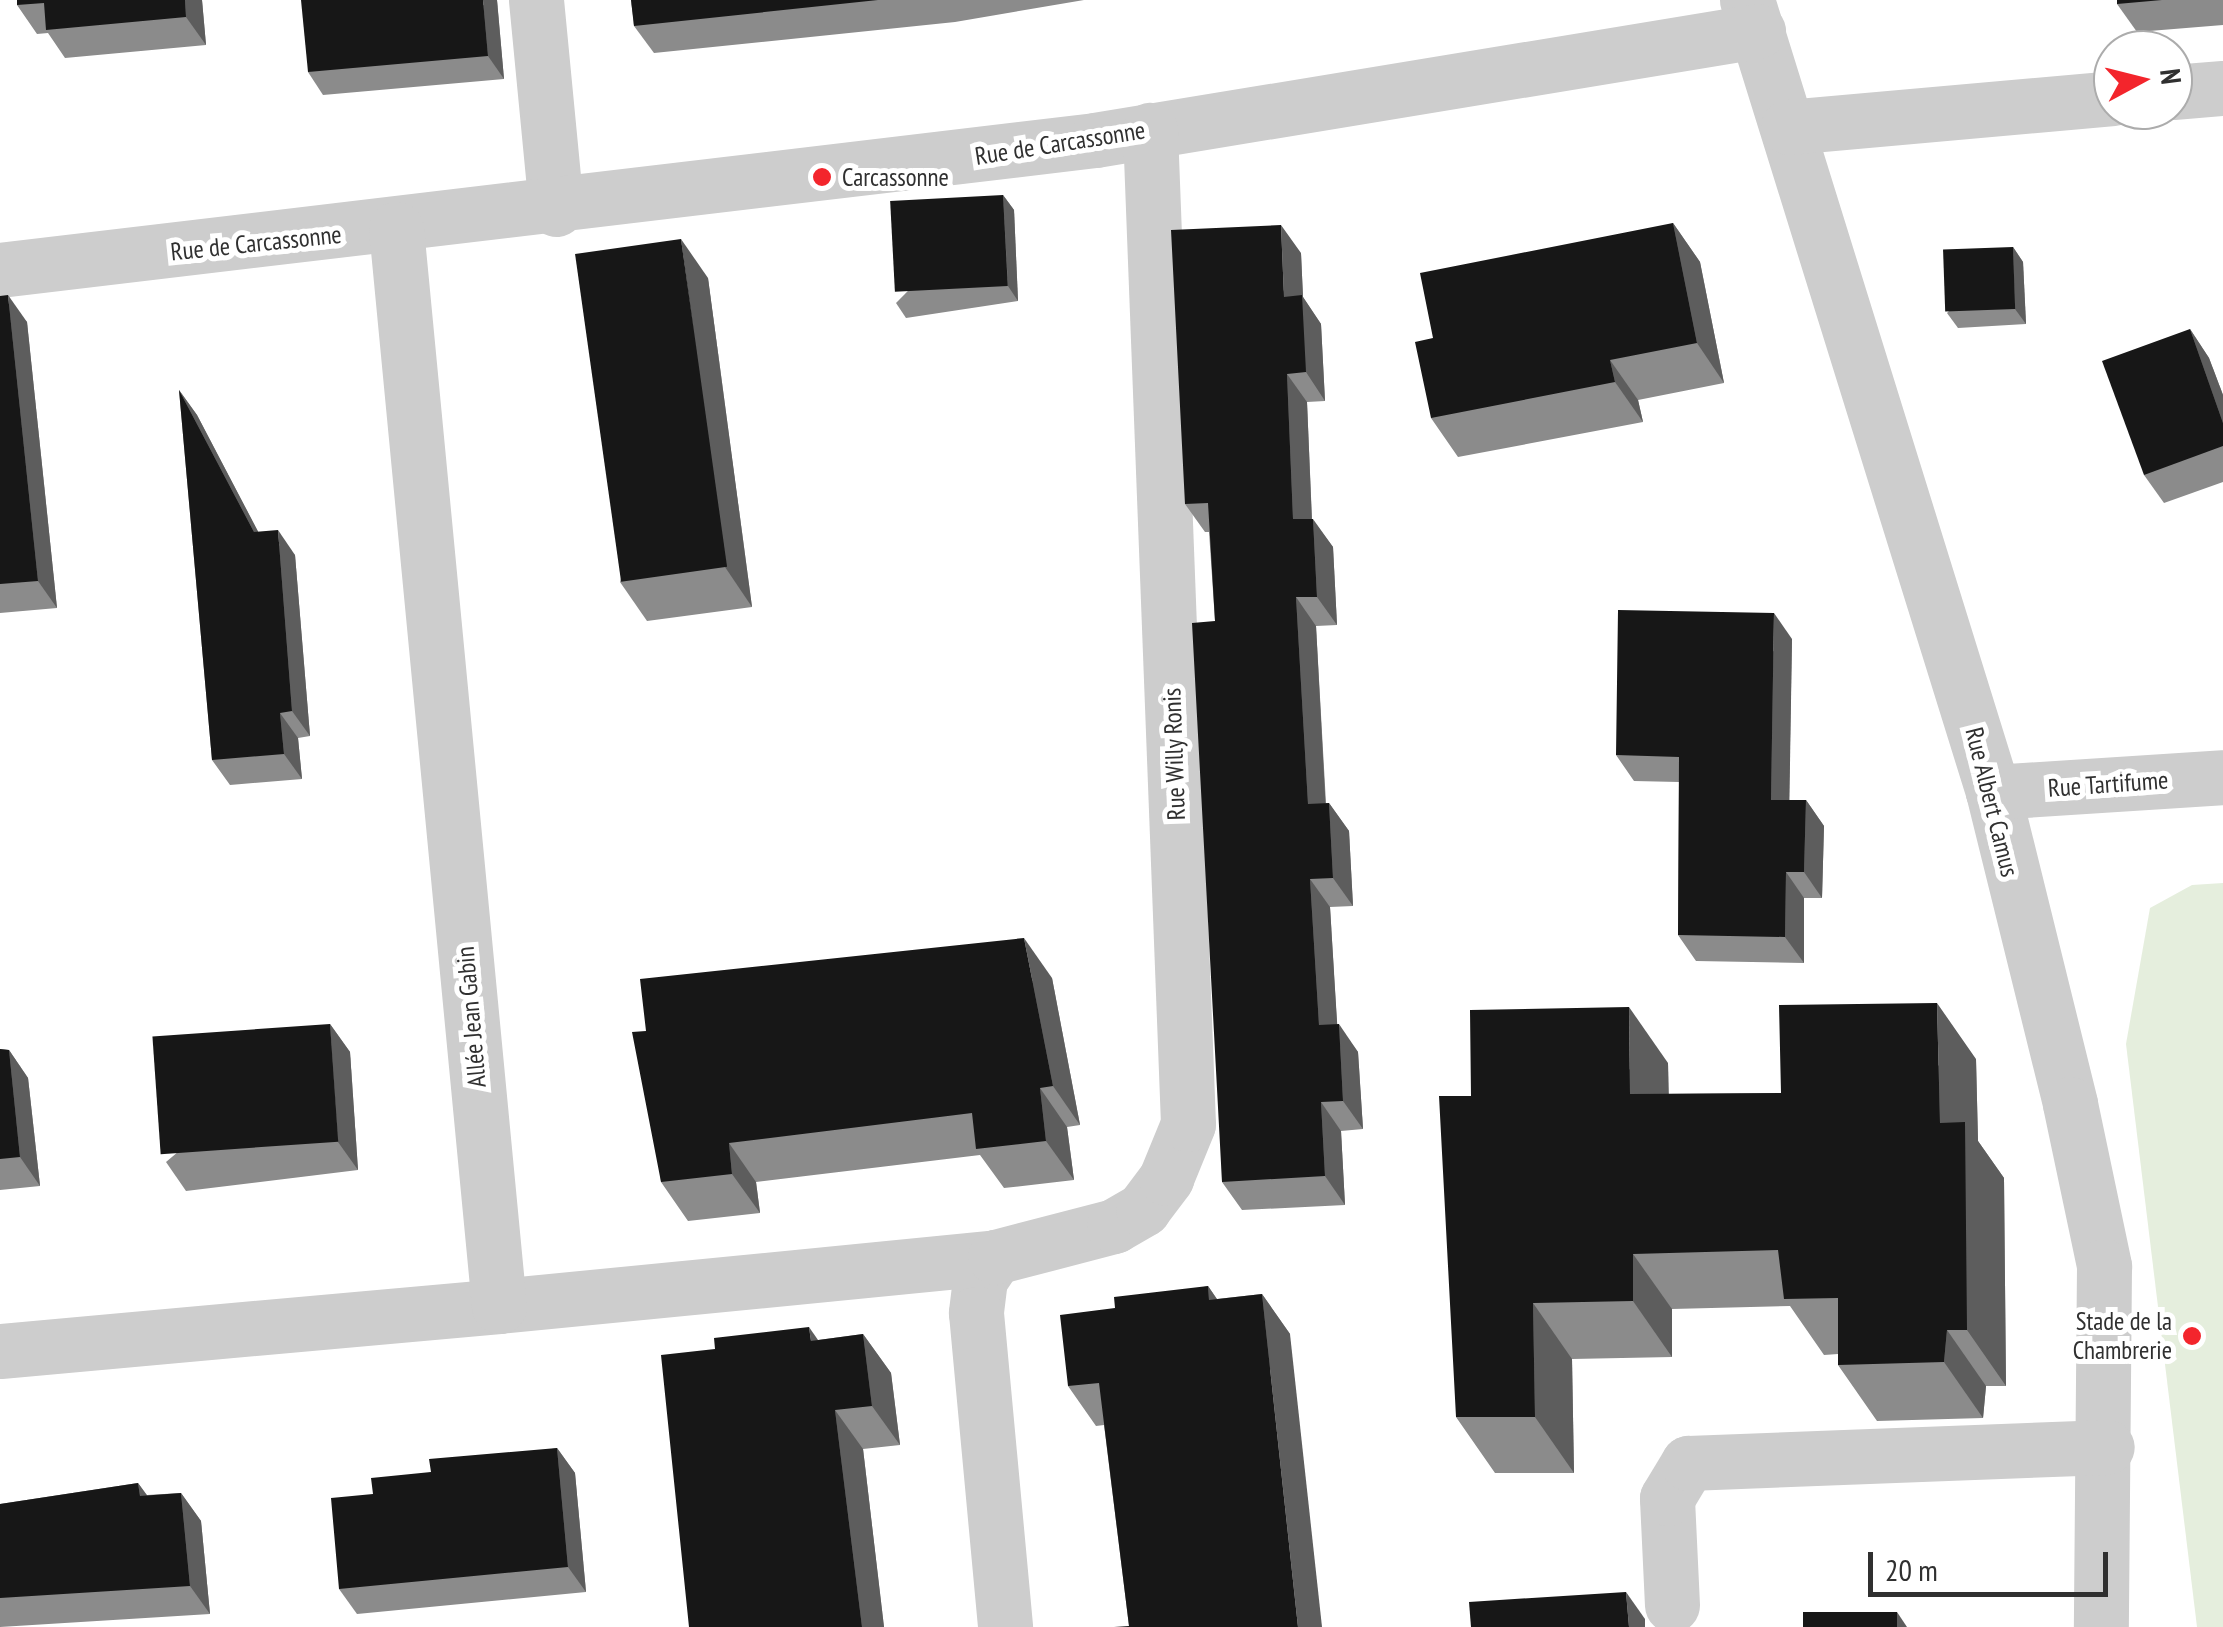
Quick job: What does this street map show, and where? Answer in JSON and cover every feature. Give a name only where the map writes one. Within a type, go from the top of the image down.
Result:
[{"type":"street","points":[[536,0],[556,209]]},
{"type":"street","name":"Rue de Carcassonne","points":[[0,270],[396,229],[1150,130],[1752,15]]},
{"type":"street","name":"Rue Albert Camus","points":[[1752,15],[1993,792],[2104,1266],[2107,1447],[2102,1627]]},
{"type":"street","points":[[2193,90],[2223,88]]},
{"type":"street","points":[[1788,127],[2093,100]]},
{"type":"street","name":"Rue Willy Ronis","points":[[499,1306],[995,1257],[1114,1226],[1143,1209],[1188,1124],[1150,130]]},
{"type":"street","name":"Allée Jean Gabin","points":[[396,229],[499,1306]]},
{"type":"street","name":"Rue Tartifume","points":[[1993,792],[2223,777]]},
{"type":"street","points":[[995,1257],[980,1279],[976,1313],[1005,1627]]},
{"type":"street","points":[[0,1351],[499,1306]]},
{"type":"street","points":[[1672,1605],[1667,1498],[1688,1463],[2107,1447]]},
{"type":"green space","name":"Stade de la Chambrerie","points":[[2223,883],[2223,1627],[2197,1627],[2126,1044],[2150,908],[2192,885]]},
{"type":"building","points":[[17,0],[185,0],[186,17],[46,30],[44,3],[17,5]]},
{"type":"building","points":[[301,0],[483,0],[488,56],[308,72]]},
{"type":"building","points":[[631,0],[878,0],[634,26]]},
{"type":"building","points":[[2117,0],[2162,0],[2117,4]]},
{"type":"building","points":[[1003,195],[1008,286],[895,292],[890,201]]},
{"type":"building","points":[[1673,223],[1697,343],[1610,360],[1615,382],[1431,418],[1415,342],[1433,338],[1420,273]]},
{"type":"building","points":[[1281,225],[1284,297],[1302,295],[1306,372],[1287,374],[1293,519],[1313,519],[1317,597],[1296,597],[1308,804],[1329,803],[1333,878],[1310,879],[1319,1025],[1339,1024],[1343,1101],[1321,1102],[1325,1176],[1222,1182],[1192,623],[1215,621],[1208,503],[1185,504],[1171,230]]},
{"type":"building","points":[[681,239],[727,567],[621,582],[575,254]]},
{"type":"building","points":[[2013,247],[2015,309],[1945,311],[1943,249]]},
{"type":"building","points":[[8,295],[38,581],[0,584],[0,296]]},
{"type":"building","points":[[2190,329],[2223,423],[2223,446],[2144,475],[2102,361]]},
{"type":"building","points":[[179,390],[254,532],[278,530],[292,711],[280,713],[284,754],[212,760]]},
{"type":"building","points":[[1618,610],[1774,613],[1771,800],[1806,800],[1804,872],[1786,872],[1785,937],[1678,935],[1679,757],[1616,755]]},
{"type":"building","points":[[1024,938],[1053,1086],[1040,1088],[1046,1141],[976,1149],[972,1113],[729,1143],[732,1174],[661,1182],[632,1032],[646,1031],[640,979]]},
{"type":"building","points":[[1937,1003],[1940,1123],[1965,1122],[1967,1330],[1947,1330],[1944,1362],[1838,1365],[1838,1298],[1784,1299],[1778,1250],[1633,1254],[1633,1301],[1533,1303],[1535,1417],[1456,1417],[1439,1096],[1471,1096],[1470,1010],[1629,1007],[1630,1094],[1781,1093],[1779,1005]]},
{"type":"building","points":[[330,1024],[338,1142],[161,1154],[152,1036]]},
{"type":"building","points":[[0,1049],[9,1050],[20,1157],[0,1159]]},
{"type":"building","points":[[1208,1286],[1209,1300],[1262,1294],[1298,1627],[1114,1627],[1129,1626],[1099,1383],[1068,1386],[1060,1315],[1115,1308],[1114,1297]]},
{"type":"building","points":[[809,1327],[811,1341],[863,1334],[872,1406],[835,1410],[862,1627],[689,1627],[661,1355],[715,1349],[714,1338]]},
{"type":"building","points":[[557,1448],[568,1567],[339,1589],[331,1498],[373,1494],[371,1478],[431,1472],[429,1459]]},
{"type":"building","points":[[138,1483],[140,1496],[181,1493],[190,1586],[0,1598],[0,1504]]},
{"type":"building","points":[[1626,1592],[1629,1627],[1471,1627],[1469,1602]]},
{"type":"building","points":[[1803,1612],[1897,1612],[1897,1627],[1803,1627]]},
{"type":"place","name":"Carcassonne","points":[[822,177]]},
{"type":"place","name":"Stade de la Chambrerie","points":[[2192,1336]]}]
